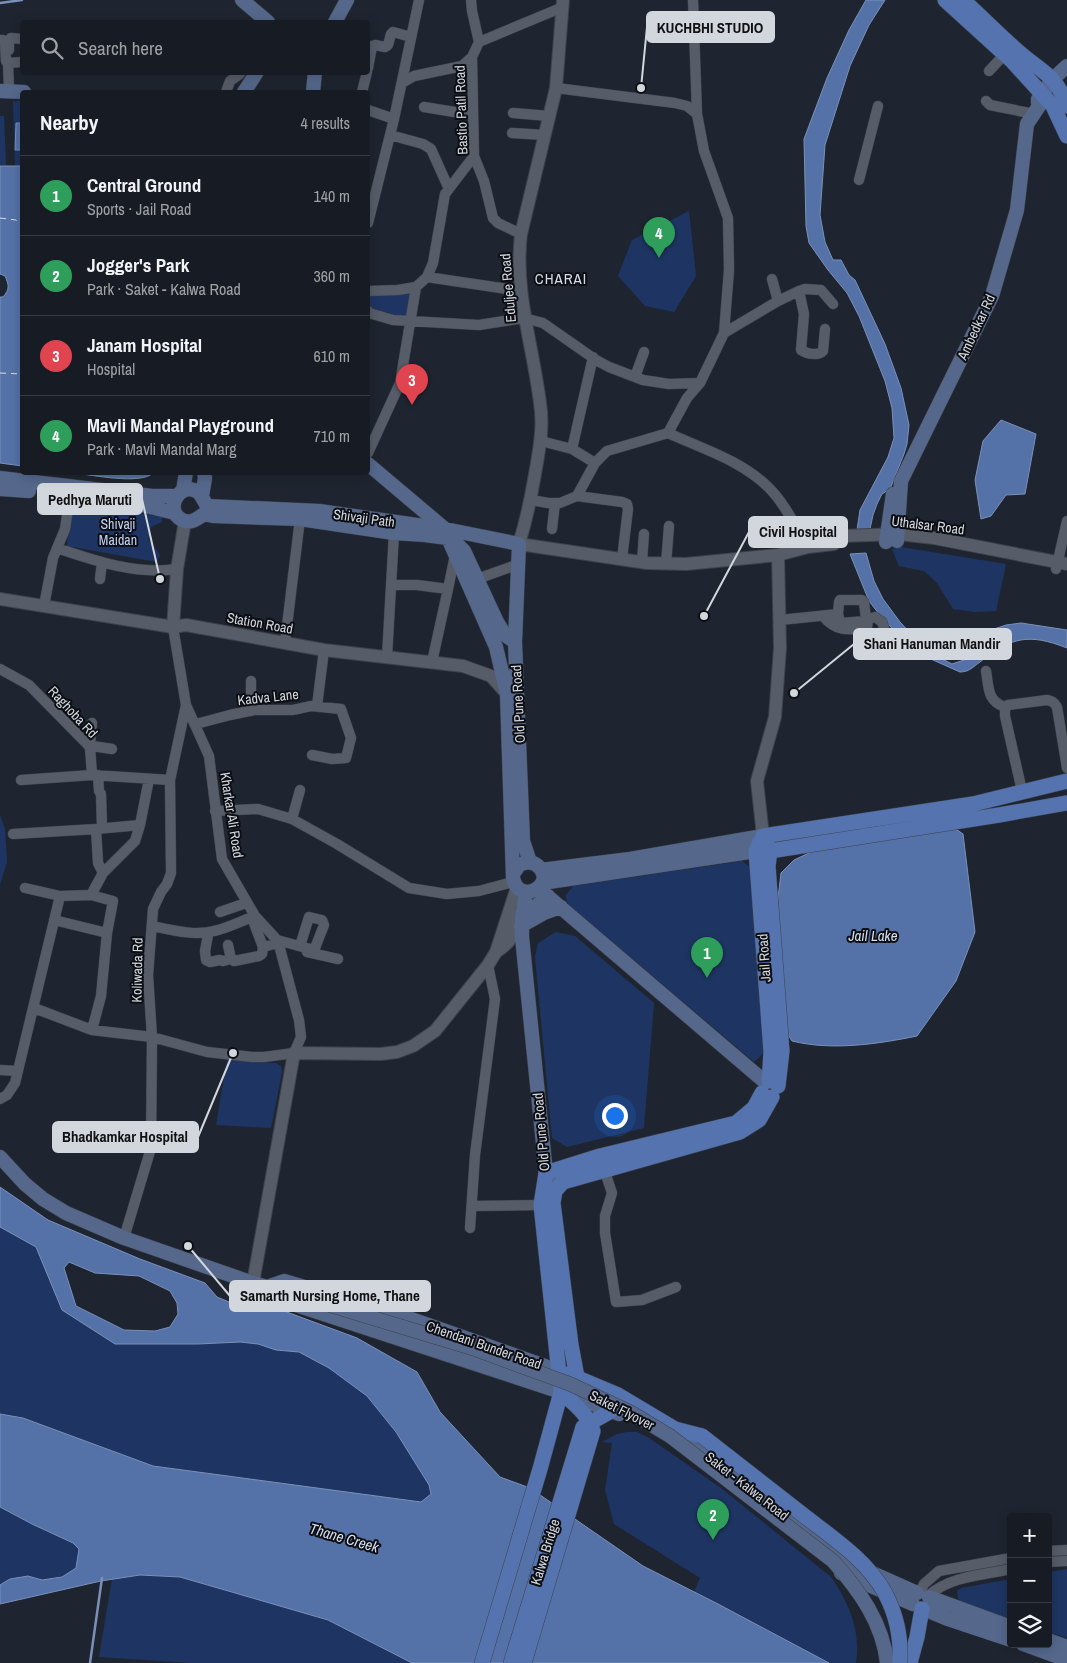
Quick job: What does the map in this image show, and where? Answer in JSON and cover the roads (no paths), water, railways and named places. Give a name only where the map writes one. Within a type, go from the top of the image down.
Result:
[{"type":"main road","points":[[242,0],[266,20]]},
{"type":"main road","points":[[335,20],[347,0]]},
{"type":"main road","points":[[945,0],[1004,54],[1041,104],[1053,106],[1067,136]]},
{"type":"main road","points":[[963,0],[1020,53],[1060,84],[1067,106]]},
{"type":"main road","name":"Ambedkar Rd","points":[[892,538],[893,492],[901,481],[992,296],[1017,210],[1027,124],[1041,104],[1060,84],[1067,66]]},
{"type":"main road","points":[[245,90],[255,75]]},
{"type":"main road","points":[[314,90],[315,75]]},
{"type":"main road","points":[[370,466],[464,551],[497,622],[505,635],[514,642]]},
{"type":"main road","points":[[180,517],[173,504],[180,494],[185,475]]},
{"type":"main road","points":[[0,489],[28,490],[138,504],[195,520],[204,505],[204,475]]},
{"type":"main road","points":[[0,478],[152,496],[180,494],[194,490],[213,516],[300,520],[394,533],[446,534]]},
{"type":"main road","name":"Shivaji Path","points":[[204,505],[319,511],[446,534],[520,544]]},
{"type":"main road","name":"Old Pune Road","points":[[446,534],[496,647],[507,694],[529,883],[520,930],[546,1173],[541,1205],[561,1392]]},
{"type":"main road","name":"Old Pune Road","points":[[520,544],[514,642],[523,841],[529,883]]},
{"type":"main road","points":[[529,883],[630,860],[763,836],[973,804],[1022,791],[1067,793]]},
{"type":"main road","points":[[529,883],[942,824],[1067,793]]},
{"type":"main road","points":[[942,824],[985,809],[1067,793]]},
{"type":"main road","name":"Old Pune Road","points":[[577,1377],[571,1345],[553,1204],[555,1191],[563,1182],[740,1132],[759,1120],[782,1051],[768,866],[763,851],[763,836]]},
{"type":"main road","points":[[529,883],[561,907],[769,1088],[754,1108],[736,1123],[600,1156],[546,1173],[559,1186]]},
{"type":"main road","points":[[520,930],[529,883]]},
{"type":"main road","points":[[520,930],[544,913],[561,907]]},
{"type":"main road","name":"Chendani Bunder Road","points":[[0,1157],[24,1184],[42,1199],[66,1213],[124,1238],[260,1285],[284,1281],[403,1316],[559,1371]]},
{"type":"main road","points":[[260,1285],[275,1298],[561,1392],[586,1415],[590,1422],[593,1431],[584,1441]]},
{"type":"main road","name":"Saket Flyover","points":[[260,1285],[472,1348],[560,1380],[630,1412],[670,1436],[833,1561],[852,1582],[873,1616],[884,1643],[887,1663]]},
{"type":"main road","points":[[559,1371],[577,1377]]},
{"type":"main road","name":"Saket - Kalwa Road","points":[[577,1377],[624,1399],[675,1429],[843,1560],[922,1600],[948,1619],[1007,1639]]},
{"type":"main road","points":[[482,1663],[561,1392]]},
{"type":"main road","name":"Saket - Kalwa Road","points":[[561,1392],[630,1419],[665,1439],[837,1571],[922,1600],[1007,1626]]},
{"type":"main road","points":[[590,1422],[611,1411],[624,1399]]},
{"type":"main road","points":[[675,1429],[702,1436],[850,1552],[875,1578],[888,1599],[900,1636],[900,1663]]},
{"type":"main road","name":"Kalwa Bridge","points":[[511,1663],[584,1441]]},
{"type":"main road","name":"Kalwa Bridge","points":[[524,1663],[584,1441]]},
{"type":"main road","points":[[910,1663],[917,1637],[922,1600]]},
{"type":"main road","points":[[1052,1641],[1067,1646]]},
{"type":"main road","points":[[1033,1648],[1067,1660]]},
{"type":"street","points":[[370,214],[394,120],[419,0]]},
{"type":"street","points":[[471,0],[479,42]]},
{"type":"street","points":[[668,433],[688,398],[700,383],[724,333],[729,270],[728,218],[704,151],[696,114],[693,0]]},
{"type":"street","points":[[402,83],[414,76],[462,66],[472,56],[479,42],[563,4]]},
{"type":"street","name":"Eduljee Road","points":[[520,544],[531,500],[541,441],[541,404],[524,318],[518,253],[556,88],[563,4]]},
{"type":"street","points":[[370,54],[372,46],[385,47],[388,45],[393,32],[412,37]]},
{"type":"street","points":[[12,92],[12,60],[9,40],[11,38],[20,38]]},
{"type":"street","points":[[0,40],[5,42],[12,60]]},
{"type":"street","points":[[989,71],[1004,54]]},
{"type":"street","name":"Bastio Patil Road","points":[[472,56],[474,156],[484,181],[493,218],[498,224],[521,234]]},
{"type":"street","points":[[227,90],[230,81],[239,75]]},
{"type":"street","points":[[362,90],[365,75]]},
{"type":"street","points":[[556,88],[675,103],[687,106],[696,114]]},
{"type":"street","points":[[986,101],[990,105],[1041,104]]},
{"type":"street","points":[[859,180],[878,106]]},
{"type":"street","points":[[424,107],[473,115]]},
{"type":"street","points":[[370,111],[394,120]]},
{"type":"street","points":[[513,113],[549,116]]},
{"type":"street","points":[[512,134],[545,135]]},
{"type":"street","points":[[390,135],[423,144],[431,150],[449,189]]},
{"type":"street","points":[[370,291],[416,287],[427,277],[433,263],[445,194],[474,156]]},
{"type":"street","points":[[427,277],[521,291]]},
{"type":"street","points":[[772,279],[778,301]]},
{"type":"street","points":[[370,449],[400,383],[416,287]]},
{"type":"street","points":[[724,333],[778,301],[805,289],[821,290],[833,304]]},
{"type":"street","points":[[799,291],[804,314],[802,350],[812,354],[821,353],[823,351],[825,328]]},
{"type":"street","points":[[370,313],[393,320],[479,326],[524,318],[543,323],[609,367],[635,377],[656,383],[700,383]]},
{"type":"street","points":[[635,377],[644,352]]},
{"type":"street","points":[[572,450],[593,357]]},
{"type":"street","points":[[520,544],[666,564],[686,564],[778,555],[808,547],[780,500],[770,488],[739,465],[668,433],[607,451],[594,463],[577,496]]},
{"type":"street","points":[[541,441],[572,450],[594,463]]},
{"type":"street","points":[[44,606],[53,558],[65,529],[70,496]]},
{"type":"street","points":[[531,500],[560,504],[577,496],[627,504],[622,559]]},
{"type":"street","points":[[552,529],[555,503]]},
{"type":"street","points":[[173,627],[180,517]]},
{"type":"street","points":[[285,642],[300,520]]},
{"type":"street","points":[[1062,566],[1067,521]]},
{"type":"street","points":[[666,564],[669,526]]},
{"type":"street","points":[[387,657],[394,533]]},
{"type":"street","points":[[642,562],[644,534]]},
{"type":"street","name":"Uthalsar Road","points":[[808,547],[834,544],[843,545],[892,538],[934,538],[996,554],[1062,566]]},
{"type":"street","points":[[57,548],[102,562],[149,570],[177,569]]},
{"type":"street","points":[[432,662],[455,555]]},
{"type":"street","points":[[763,836],[757,781],[774,717],[780,648],[778,555]]},
{"type":"street","points":[[100,578],[102,562]]},
{"type":"street","points":[[477,579],[518,564]]},
{"type":"street","points":[[391,585],[417,585],[448,589]]},
{"type":"street","name":"Station Road","points":[[0,599],[173,627],[186,625],[324,650],[463,666],[491,676],[507,694]]},
{"type":"street","points":[[780,620],[838,614]]},
{"type":"street","points":[[823,616],[830,625],[840,629],[868,630],[868,619],[874,617],[882,622],[886,634]]},
{"type":"street","name":"Kharkar Ali Road","points":[[173,627],[186,705],[209,756],[222,859],[254,920],[278,943],[299,1020],[301,1037],[294,1053]]},
{"type":"street","name":"Kadva Lane","points":[[196,724],[230,714],[251,711],[293,710],[317,706],[324,650]]},
{"type":"street","name":"Raghoba Rd","points":[[0,669],[29,685],[89,746],[101,794],[98,863],[103,873]]},
{"type":"street","points":[[986,671],[992,700],[998,705],[1005,707],[1046,700],[1055,703],[1067,768]]},
{"type":"street","points":[[251,681],[251,711]]},
{"type":"street","name":"Koliwada Rd","points":[[124,1238],[142,1162],[151,1148],[152,1037],[148,974],[153,908],[171,873],[170,780],[186,705]]},
{"type":"street","points":[[312,754],[332,759],[346,758],[351,738],[341,709],[317,706]]},
{"type":"street","points":[[1005,707],[1005,716],[1022,791]]},
{"type":"street","points":[[92,723],[89,746],[112,749]]},
{"type":"street","points":[[21,780],[95,775],[170,780]]},
{"type":"street","points":[[91,896],[103,873],[134,840],[140,825],[150,779]]},
{"type":"street","points":[[292,819],[300,790]]},
{"type":"street","points":[[215,811],[258,809],[292,819],[410,888],[447,894],[529,883]]},
{"type":"street","points":[[13,834],[140,825]]},
{"type":"street","points":[[496,952],[506,945],[520,930],[519,920],[529,883]]},
{"type":"street","points":[[34,1008],[92,1030],[152,1037],[207,1052],[264,1057],[294,1053],[381,1054],[397,1052],[413,1046],[435,1031],[488,966],[529,883]]},
{"type":"street","points":[[25,888],[60,896],[91,896],[113,901],[107,934],[101,996],[92,1030]]},
{"type":"street","points":[[0,1099],[8,1095],[15,1083],[60,896]]},
{"type":"street","points":[[220,912],[246,903]]},
{"type":"street","points":[[54,920],[107,934]]},
{"type":"street","points":[[152,926],[206,933],[254,920],[263,947],[262,954],[234,961],[231,959],[210,962],[206,960],[205,951],[208,935]]},
{"type":"street","points":[[263,947],[278,943],[300,946]]},
{"type":"street","points":[[278,943],[338,959]]},
{"type":"street","points":[[228,945],[231,959]]},
{"type":"street","points":[[470,1228],[475,1155],[495,999],[488,966]]},
{"type":"street","points":[[260,1285],[294,1053]]},
{"type":"street","points":[[0,1070],[18,1071]]},
{"type":"street","points":[[600,1156],[612,1193],[605,1216],[605,1233],[616,1302],[642,1300],[676,1287]]},
{"type":"street","points":[[472,1206],[541,1205]]},
{"type":"street","points":[[1052,1551],[1067,1550]]},
{"type":"street","points":[[922,1600],[924,1584],[939,1571],[1007,1559]]},
{"type":"street","points":[[1052,1562],[1067,1561]]},
{"type":"street","points":[[922,1600],[937,1588],[948,1583],[963,1578],[1007,1570]]},
{"type":"water","points":[[866,0],[885,0],[869,25],[850,66],[825,145],[820,215],[825,242],[833,260],[841,260],[849,275],[855,280],[885,344],[901,388],[909,425],[907,444],[890,489],[882,494],[877,504],[870,529],[857,530],[860,510],[888,457],[894,438],[892,408],[885,381],[859,316],[847,293],[809,243],[806,226],[804,139],[827,78],[849,30]]},
{"type":"water","points":[[16,123],[20,123],[20,150],[15,150]]},
{"type":"water","points":[[0,166],[20,166],[20,466],[0,463],[0,297],[3,297],[7,292],[8,287],[5,276],[0,274]]},
{"type":"water","points":[[1001,420],[1036,434],[1025,494],[1006,495],[991,516],[981,519],[975,480],[983,441]]},
{"type":"water","points":[[90,475],[150,475],[128,479]]},
{"type":"water","points":[[866,553],[874,581],[883,599],[900,622],[928,652],[952,664],[970,658],[991,630],[1006,625],[1021,623],[1067,630],[1067,648],[1042,640],[1021,640],[1001,647],[971,669],[960,672],[915,652],[882,618],[869,601],[850,554]]},
{"type":"water","name":"Jail Lake","points":[[953,827],[963,834],[975,932],[956,981],[917,1036],[887,1042],[839,1046],[823,1046],[792,1041],[785,1030],[777,907],[781,873],[794,860],[811,852]]},
{"type":"water","name":"Thane Creek","points":[[0,1187],[48,1220],[140,1259],[205,1283],[217,1297],[229,1302],[249,1298],[357,1338],[417,1372],[440,1412],[500,1477],[530,1488],[643,1566],[829,1663],[412,1663],[328,1620],[180,1577],[140,1575],[101,1581],[0,1604],[0,1585],[10,1579],[28,1576],[42,1580],[62,1577],[76,1568],[79,1549],[73,1543],[0,1507],[0,1414],[23,1418],[153,1466],[421,1502],[431,1494],[429,1485],[396,1432],[367,1396],[329,1368],[299,1352],[276,1350],[258,1344],[240,1342],[115,1344],[62,1310],[36,1247],[0,1227]],"holes":[[[69,1262],[95,1273],[139,1276],[170,1291],[177,1303],[178,1314],[170,1327],[155,1331],[124,1330],[76,1306],[64,1268]]]},
{"type":"waterway","points":[[0,3],[22,0]]},
{"type":"waterway","points":[[90,1663],[102,1578]]},
{"type":"place","name":"KUCHBHI STUDIO","points":[[641,88]]},
{"type":"place","name":"Mavli Mandal Playground","points":[[659,258]]},
{"type":"place","name":"Janam Hospital","points":[[412,405]]},
{"type":"place","name":"Pedhya Maruti","points":[[160,579]]},
{"type":"place","name":"Civil Hospital","points":[[704,616]]},
{"type":"place","name":"Shani Hanuman Mandir","points":[[794,693]]},
{"type":"place","name":"Central Ground","points":[[707,978]]},
{"type":"place","name":"Bhadkamkar Hospital","points":[[233,1053]]},
{"type":"place","name":"Samarth Nursing Home, Thane","points":[[188,1246]]},
{"type":"place","name":"Jogger's Park","points":[[713,1540]]},
{"type":"district","name":"CHARAI","points":[[561,279]]},
{"type":"park label","name":"Shivaji Maidan","points":[[118,532]]}]
